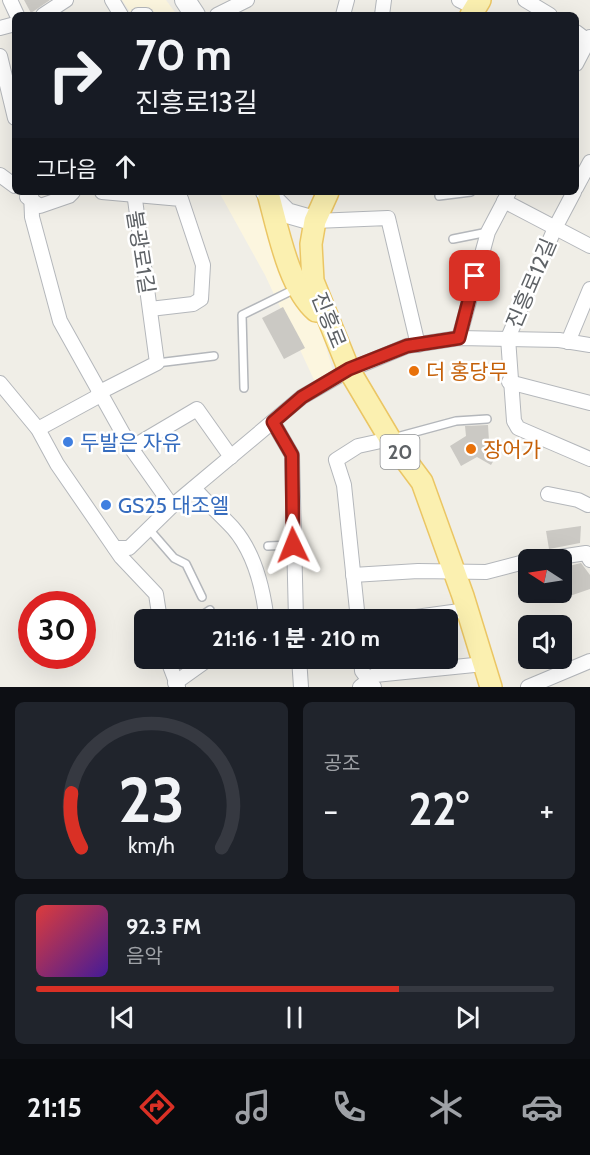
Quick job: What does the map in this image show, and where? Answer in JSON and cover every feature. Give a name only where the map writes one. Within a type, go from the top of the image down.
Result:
[{"type":"main road","points":[[268,195],[284,253],[299,287],[309,305],[330,323]]},
{"type":"main road","points":[[269,195],[287,213],[315,221]]},
{"type":"main road","name":"진흥로","points":[[327,195],[315,221],[311,244],[313,281],[349,369],[390,439],[422,482],[467,610],[491,687]]},
{"type":"street","points":[[48,12],[66,0]]},
{"type":"street","points":[[525,0],[545,12]]},
{"type":"street","points":[[226,12],[245,6]]},
{"type":"street","points":[[579,58],[589,39]]},
{"type":"street","points":[[0,56],[4,86],[12,109]]},
{"type":"street","name":"진흥로12길","points":[[579,183],[590,162]]},
{"type":"street","points":[[28,195],[40,206],[70,195]]},
{"type":"street","points":[[28,195],[60,321],[131,448],[172,506]]},
{"type":"street","name":"불광로1길","points":[[134,195],[157,363]]},
{"type":"street","name":"불광로1길","points":[[143,195],[181,199],[203,265],[201,299],[193,304],[150,309]]},
{"type":"street","name":"진흥로12길","points":[[508,338],[555,228],[572,195]]},
{"type":"street","points":[[459,338],[488,232],[507,197],[555,228],[590,246]]},
{"type":"street","points":[[315,221],[388,218],[418,345]]},
{"type":"street","points":[[568,342],[590,289]]},
{"type":"street","name":"진흥로12길","points":[[115,548],[129,548],[172,506],[302,397],[349,369],[407,346],[459,338],[508,338],[590,345]]},
{"type":"street","points":[[508,338],[509,382],[514,421],[518,428],[590,459]]},
{"type":"street","points":[[38,429],[95,398],[100,392],[157,363]]},
{"type":"street","points":[[0,382],[38,429],[57,464],[115,548],[156,594],[158,609]]},
{"type":"street","points":[[509,382],[590,403]]},
{"type":"street","points":[[131,448],[197,409],[231,457]]},
{"type":"street","points":[[273,422],[292,455],[296,609]]},
{"type":"street","points":[[357,609],[344,485],[336,460],[358,446],[390,439]]},
{"type":"street","points":[[194,488],[234,530],[248,552],[261,584],[263,609]]},
{"type":"street","points":[[548,494],[578,500],[589,505]]},
{"type":"street","points":[[572,555],[586,553],[590,560]]},
{"type":"street","points":[[353,575],[418,571],[486,572],[518,564]]},
{"type":"street","points":[[458,611],[467,610]]},
{"type":"street","points":[[528,687],[590,661]]},
{"type":"street","points":[[362,669],[368,684],[375,675],[484,664]]},
{"type":"street","points":[[171,669],[176,685],[196,669]]},
{"type":"street","points":[[300,669],[301,687]]},
{"type":"lane","points":[[439,196],[447,195]]},
{"type":"lane","points":[[453,239],[488,232]]},
{"type":"lane","name":"진흥로","points":[[244,388],[242,315],[299,287]]},
{"type":"lane","points":[[157,363],[214,356]]},
{"type":"lane","points":[[390,439],[456,421],[487,419]]},
{"type":"lane","points":[[148,528],[174,558],[186,564],[202,597]]},
{"type":"lane","points":[[268,546],[293,545]]},
{"type":"shaded area","points":[[122,0],[166,0],[175,12],[130,12]]},
{"type":"shaded area","points":[[221,195],[263,195],[312,299],[333,371],[316,384],[265,275]]},
{"type":"building","points":[[24,0],[50,0],[32,12]]},
{"type":"building","points":[[283,307],[305,348],[284,359],[262,318]]},
{"type":"building","points":[[488,425],[489,441],[501,448],[491,465],[477,457],[461,466],[450,446],[466,436],[465,426]]},
{"type":"building","points":[[581,526],[580,543],[549,549],[546,531]]},
{"type":"building","points":[[581,563],[590,575],[590,589],[572,595],[572,565]]},
{"type":"place","name":"더 홍당무","points":[[414,371]]},
{"type":"place","name":"두발은 자유","points":[[68,442]]},
{"type":"place","name":"장어가","points":[[471,449]]},
{"type":"place","name":"GS25 대조엘","points":[[106,505]]},
{"type":"route","points":[[293,545],[292,455],[273,422],[302,397],[349,369],[407,346],[459,338],[475,276]]}]
